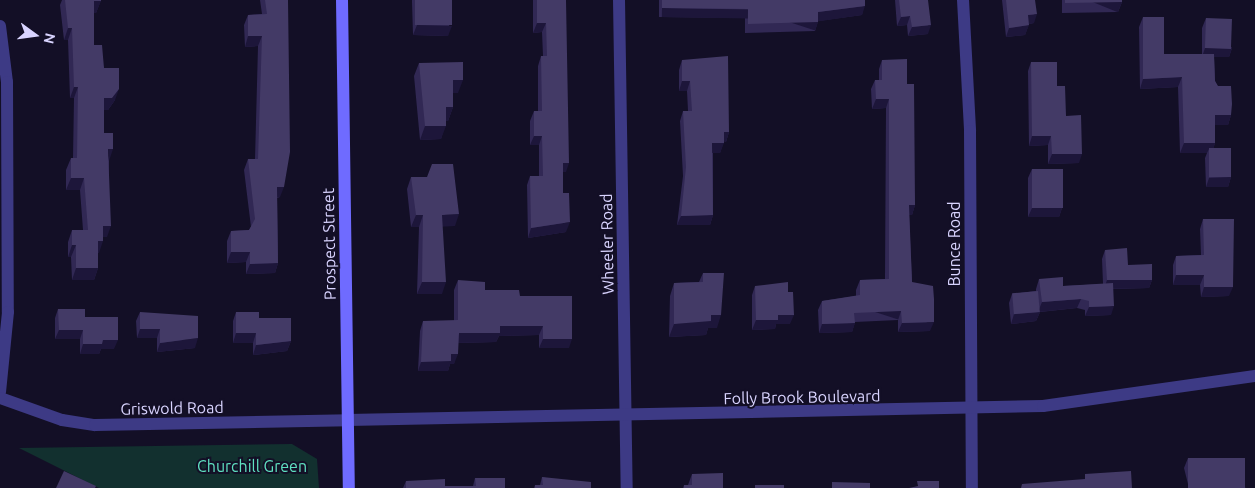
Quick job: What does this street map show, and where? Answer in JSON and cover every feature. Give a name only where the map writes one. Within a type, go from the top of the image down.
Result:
[{"type":"main road","name":"Prospect Street","points":[[342,0],[349,488]]},
{"type":"street","name":"Wheeler Road","points":[[619,0],[627,488]]},
{"type":"street","name":"Bunce Road","points":[[963,0],[970,131],[972,488]]},
{"type":"street","points":[[0,26],[8,82],[8,312],[0,392]]},
{"type":"street","name":"Folly Brook Boulevard","points":[[348,420],[971,409],[1125,398],[1255,376]]},
{"type":"street","name":"Griswold Road","points":[[0,398],[62,420],[94,425],[348,420]]},
{"type":"green space","name":"Churchill Green","points":[[292,444],[317,459],[319,488],[99,488],[19,448]]},
{"type":"building","points":[[65,0],[101,0],[94,1],[94,45],[102,45],[104,68],[119,68],[119,89],[112,98],[104,98],[104,133],[113,133],[113,149],[108,149],[111,226],[103,226],[103,241],[98,241],[98,268],[76,268],[76,245],[72,245],[72,230],[88,230],[84,178],[71,178],[71,158],[77,158],[78,87],[74,87],[72,28],[68,28]]},
{"type":"building","points":[[265,0],[288,0],[290,152],[284,187],[277,187],[278,263],[250,264],[250,252],[231,252],[231,231],[249,230],[255,219],[248,159],[258,159],[262,36],[248,36],[248,15],[267,14]]},
{"type":"building","points":[[415,0],[452,0],[452,25],[415,25]]},
{"type":"building","points":[[537,0],[566,0],[569,163],[563,163],[563,193],[569,193],[570,222],[531,228],[530,176],[543,176],[542,136],[534,136],[534,111],[542,111],[541,56],[547,56],[546,23],[537,23]]},
{"type":"building","points":[[662,0],[865,0],[865,6],[818,12],[818,22],[748,24],[748,9],[662,8]]},
{"type":"building","points":[[899,0],[928,0],[931,25],[912,27],[910,16],[901,17]]},
{"type":"building","points":[[1006,0],[1035,0],[1037,14],[1028,15],[1029,25],[1009,28]]},
{"type":"building","points":[[1065,0],[1122,0],[1122,2],[1065,3]]},
{"type":"building","points":[[1143,17],[1164,17],[1164,54],[1214,54],[1215,81],[1218,86],[1231,86],[1232,104],[1231,115],[1215,115],[1215,143],[1184,143],[1182,77],[1143,79]]},
{"type":"building","points":[[1206,18],[1232,19],[1231,49],[1205,48]]},
{"type":"building","points":[[728,56],[729,132],[724,132],[724,143],[712,143],[713,215],[681,216],[686,167],[683,111],[692,111],[690,81],[682,81],[682,60]]},
{"type":"building","points":[[907,59],[907,84],[914,84],[915,205],[909,205],[912,282],[933,286],[934,322],[902,323],[901,311],[854,313],[855,323],[822,324],[822,301],[860,295],[860,280],[889,279],[889,99],[876,99],[875,80],[882,80],[882,60]]},
{"type":"building","points":[[463,62],[463,80],[453,80],[453,107],[446,107],[446,126],[425,126],[419,63]]},
{"type":"building","points":[[1031,62],[1057,62],[1057,86],[1065,86],[1066,116],[1081,115],[1082,154],[1052,154],[1051,136],[1032,136]]},
{"type":"building","points":[[1209,148],[1231,148],[1231,177],[1209,177]]},
{"type":"building","points":[[432,164],[453,164],[459,214],[442,215],[446,282],[422,282],[423,215],[416,215],[411,177],[427,177]]},
{"type":"building","points":[[1032,169],[1063,169],[1063,208],[1032,208]]},
{"type":"building","points":[[1203,219],[1234,219],[1233,287],[1204,287],[1204,275],[1176,275],[1176,256],[1204,255]]},
{"type":"building","points":[[1127,248],[1128,265],[1152,264],[1152,280],[1107,280],[1105,250]]},
{"type":"building","points":[[703,273],[724,273],[721,315],[711,315],[711,321],[674,324],[674,283],[703,282]]},
{"type":"building","points":[[1063,277],[1063,286],[1113,283],[1114,306],[1089,307],[1089,301],[1081,299],[1042,302],[1039,279]]},
{"type":"building","points":[[458,280],[485,282],[485,290],[519,290],[520,296],[572,296],[572,339],[543,339],[543,326],[500,326],[500,333],[459,333],[458,354],[451,354],[451,361],[421,362],[423,321],[458,320]]},
{"type":"building","points":[[788,282],[788,292],[793,292],[794,315],[778,315],[778,320],[756,320],[755,286]]},
{"type":"building","points":[[1038,291],[1040,312],[1014,314],[1012,293]]},
{"type":"building","points":[[58,309],[85,309],[85,317],[118,317],[118,340],[103,340],[102,344],[83,344],[83,330],[59,330]]},
{"type":"building","points":[[140,312],[198,316],[198,338],[160,343],[160,329],[140,329]]},
{"type":"building","points":[[236,312],[259,312],[259,318],[291,318],[291,341],[256,345],[256,333],[236,333]]},
{"type":"building","points":[[1188,458],[1245,458],[1245,488],[1188,488]]},
{"type":"building","points":[[64,471],[96,486],[95,488],[56,488]]},
{"type":"building","points":[[1131,471],[1132,488],[1021,488],[1022,484],[1085,479],[1085,474]]},
{"type":"building","points":[[723,473],[723,488],[684,488],[684,485],[692,485],[692,474]]},
{"type":"building","points":[[542,477],[591,482],[591,488],[535,488],[535,485],[543,485]]},
{"type":"building","points":[[475,478],[505,478],[505,488],[406,488],[406,481],[445,479],[445,486],[476,486]]},
{"type":"building","points":[[917,481],[939,481],[939,488],[909,488],[918,486]]},
{"type":"building","points":[[832,482],[870,483],[870,488],[832,488]]},
{"type":"building","points":[[755,485],[784,485],[784,488],[755,488]]}]
